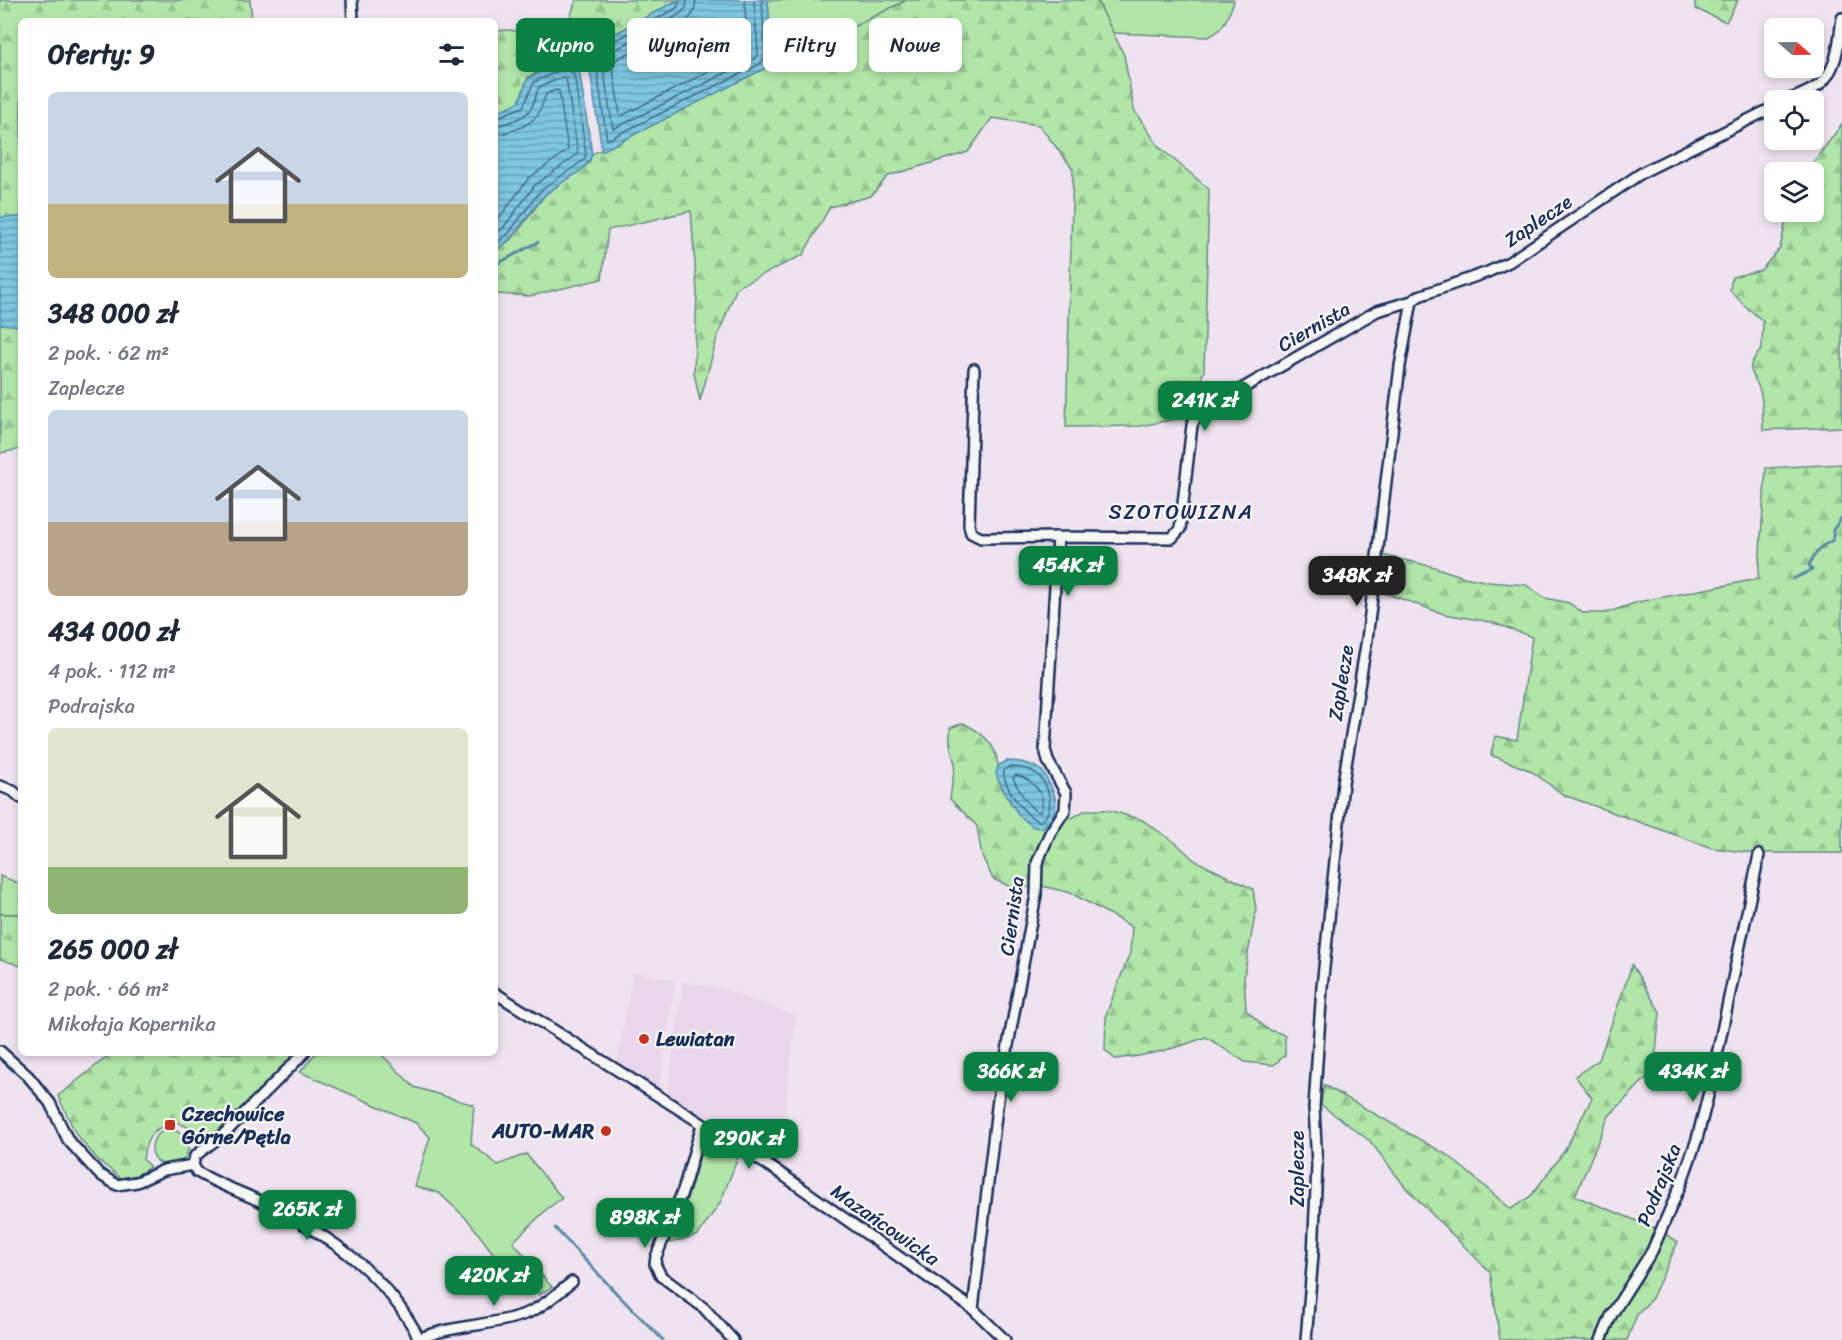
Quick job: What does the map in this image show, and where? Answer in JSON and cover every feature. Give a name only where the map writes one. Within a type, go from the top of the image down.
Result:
[{"type":"street","points":[[352,0],[353,18]]},
{"type":"street","points":[[1809,90],[1819,85],[1831,70],[1839,41],[1842,18]]},
{"type":"street","name":"Zaplecze","points":[[1306,1340],[1317,1166],[1314,1107],[1343,783],[1367,639],[1400,366],[1412,301],[1509,262],[1643,172],[1764,112]]},
{"type":"street","name":"Ciernista","points":[[974,369],[969,525],[971,533],[981,538],[1167,538],[1177,534],[1180,529],[1192,425],[1198,414],[1377,311],[1412,301]]},
{"type":"street","name":"Ciernista","points":[[973,1309],[998,1099],[1036,895],[1037,863],[1050,833],[1065,810],[1066,793],[1048,761],[1045,749],[1058,537]]},
{"type":"street","points":[[0,786],[18,795]]},
{"type":"street","name":"Podrajska","points":[[1601,1340],[1612,1314],[1652,1251],[1682,1184],[1697,1139],[1760,855]]},
{"type":"street","name":"Mazańcowicka","points":[[498,995],[780,1173],[973,1309],[1005,1340]]},
{"type":"street","points":[[0,1051],[28,1076],[50,1102],[68,1140],[99,1174],[117,1185],[137,1182],[164,1170],[193,1165]]},
{"type":"street","points":[[301,1056],[225,1133],[195,1156],[193,1165],[197,1172],[324,1235],[350,1253],[400,1306],[419,1339],[531,1311],[572,1282]]},
{"type":"street","points":[[702,1125],[683,1190],[655,1264],[662,1276],[704,1308],[733,1340]]},
{"type":"shaded area","points":[[633,972],[675,980],[659,1089],[617,1064]]},
{"type":"shaded area","points":[[683,982],[719,988],[796,1016],[779,1159],[667,1095]]},
{"type":"green space","points":[[0,0],[250,0],[252,18],[18,18],[18,450],[0,453]]},
{"type":"green space","points":[[576,0],[678,0],[644,18],[627,18],[627,27],[615,34],[615,18],[570,18]]},
{"type":"green space","points":[[768,0],[907,0],[857,25],[857,18],[769,18]]},
{"type":"green space","points":[[907,0],[1097,0],[1124,55],[1134,110],[1159,147],[1209,189],[1204,371],[1185,417],[1141,426],[1066,427],[1073,169],[1039,125],[992,118],[968,152],[888,176],[871,196],[830,207],[803,255],[737,287],[717,338],[700,401],[694,373],[697,292],[691,211],[608,230],[602,279],[530,296],[498,294],[498,249],[513,238],[545,195],[589,163],[592,154],[763,69],[763,72],[857,72],[857,25],[869,19],[869,72],[962,72],[962,18],[871,18]]},
{"type":"green space","points":[[1097,0],[1234,1],[1222,27],[1208,37],[1113,33]]},
{"type":"green space","points":[[1694,0],[1738,0],[1726,22],[1696,9]]},
{"type":"green space","points":[[498,31],[516,31],[516,72],[539,72],[528,77],[519,102],[498,112]]},
{"type":"green space","points":[[1842,124],[1842,427],[1763,430],[1761,396],[1751,366],[1762,349],[1763,321],[1730,290],[1732,277],[1761,270],[1780,248],[1786,222],[1824,222],[1824,162],[1814,162]]},
{"type":"green space","points":[[1842,464],[1842,853],[1753,853],[1712,848],[1564,795],[1531,771],[1491,755],[1495,736],[1517,740],[1532,637],[1491,622],[1444,614],[1376,590],[1381,555],[1431,566],[1464,577],[1526,585],[1545,598],[1569,603],[1583,613],[1606,613],[1638,602],[1758,579],[1766,468]]},
{"type":"green space","points":[[963,723],[976,730],[991,744],[997,757],[997,775],[1000,783],[1019,815],[1051,821],[1056,811],[1072,818],[1086,810],[1108,810],[1142,820],[1176,843],[1194,860],[1253,889],[1256,910],[1244,975],[1246,1010],[1267,1029],[1285,1035],[1285,1055],[1274,1065],[1245,1062],[1206,1037],[1162,1051],[1127,1058],[1115,1059],[1105,1050],[1106,1015],[1130,953],[1132,927],[1071,893],[1042,886],[1013,888],[993,879],[982,856],[977,826],[950,799],[955,764],[950,744],[950,728]]},
{"type":"green space","points":[[0,876],[18,883],[18,914],[0,914]]},
{"type":"green space","points":[[0,914],[18,914],[18,965],[0,959]]},
{"type":"green space","points":[[1632,965],[1660,1012],[1656,1051],[1650,1074],[1609,1116],[1575,1196],[1657,1229],[1678,1242],[1652,1298],[1637,1315],[1627,1340],[1500,1340],[1490,1272],[1406,1188],[1370,1141],[1321,1105],[1324,1085],[1449,1156],[1511,1209],[1531,1196],[1565,1150],[1592,1098],[1575,1076],[1599,1060]]},
{"type":"green space","points":[[108,1056],[293,1056],[239,1114],[203,1143],[192,1129],[174,1121],[156,1130],[146,1144],[143,1159],[150,1167],[137,1175],[121,1178],[99,1161],[76,1134],[58,1096]]},
{"type":"green space","points":[[313,1056],[383,1056],[414,1087],[474,1105],[471,1144],[498,1165],[526,1154],[562,1198],[547,1209],[513,1242],[552,1287],[539,1295],[493,1253],[468,1220],[439,1193],[415,1186],[430,1137],[416,1123],[300,1072]]},
{"type":"green space","points":[[170,1130],[182,1136],[188,1148],[182,1160],[170,1166],[158,1160],[152,1148],[158,1136]]},
{"type":"green space","points":[[706,1135],[739,1155],[720,1203],[698,1235],[666,1244],[689,1194]]},
{"type":"water","points":[[678,0],[768,0],[769,18],[763,18],[763,70],[602,151],[590,72],[615,72],[615,34],[627,27],[627,72],[751,72],[751,18],[644,18]]},
{"type":"water","points":[[541,72],[579,72],[592,154],[578,173],[544,196],[516,232],[498,249],[498,112],[519,102],[528,78]]},
{"type":"water","points":[[0,217],[18,217],[18,326],[0,324]]},
{"type":"water","points":[[1006,761],[1030,764],[1042,771],[1046,777],[1052,789],[1055,807],[1051,818],[1042,828],[1033,827],[1019,815],[1006,795],[996,775],[998,766]]},
{"type":"waterway","points":[[498,263],[538,242]]},
{"type":"waterway","points":[[1793,579],[1812,570],[1809,565],[1811,561],[1825,544],[1833,540],[1833,530],[1842,517]]},
{"type":"waterway","points":[[555,1228],[663,1340]]},
{"type":"place","name":"Lewiatan","points":[[644,1039]]},
{"type":"place","name":"Czechowice Górne/Pętla","points":[[170,1125]]},
{"type":"place","name":"AUTO-MAR","points":[[606,1131]]},
{"type":"district","name":"SZOTOWIZNA","points":[[1181,512]]}]
